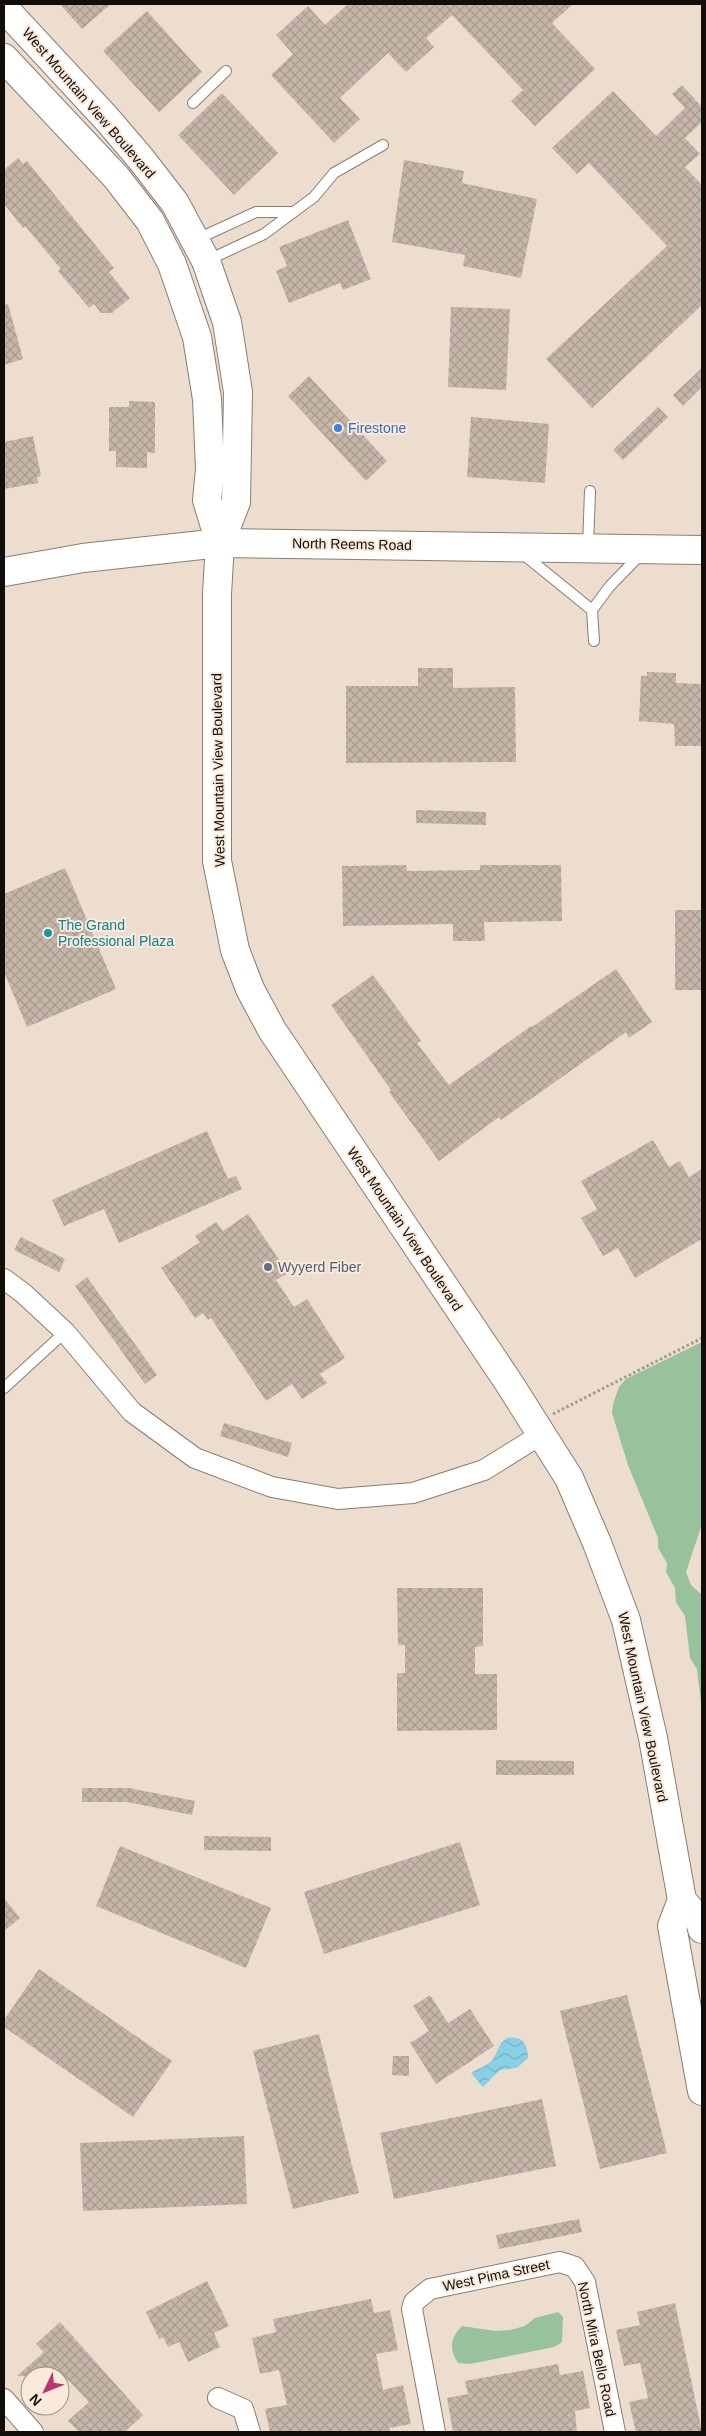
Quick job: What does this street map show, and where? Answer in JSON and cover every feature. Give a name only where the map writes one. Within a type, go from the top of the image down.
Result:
[{"type":"street","name":"West Mountain View Boulevard","points":[[4,8],[93,104],[141,159],[175,203],[200,251],[227,322],[238,392],[236,502],[220,543],[217,594],[216,845],[224,902],[235,950],[250,989],[272,1030],[539,1429],[569,1478],[597,1543],[626,1620],[652,1738],[682,1900],[701,1923],[702,1929]]},
{"type":"street","name":"West Mountain View Boulevard","points":[[4,58],[116,177],[150,221],[172,264],[197,337],[207,399],[210,469],[207,500],[220,543]]},
{"type":"street","name":"North Reems Road","points":[[4,572],[83,558],[220,543],[702,550]]},
{"type":"street","points":[[4,1279],[23,1293],[65,1332],[132,1412],[164,1437],[195,1458],[272,1487],[338,1499],[412,1493],[484,1470],[539,1429]]},
{"type":"street","points":[[682,1900],[672,1926],[702,2091]]},
{"type":"street","name":"West Pima Street","points":[[435,2432],[412,2308],[414,2302],[430,2288],[560,2262],[575,2267]]},
{"type":"street","name":"North Mira Bello Road","points":[[575,2267],[585,2282],[615,2432]]},
{"type":"street","points":[[218,2398],[244,2410],[250,2432]]},
{"type":"street","points":[[4,2399],[33,2432]]},
{"type":"lane","points":[[193,103],[226,71]]},
{"type":"lane","points":[[200,251],[264,234],[314,197],[334,173],[383,145]]},
{"type":"lane","points":[[200,251],[256,212],[293,212]]},
{"type":"lane","points":[[588,547],[590,491]]},
{"type":"lane","points":[[514,547],[592,610]]},
{"type":"lane","points":[[594,641],[592,610],[610,586],[646,548]]},
{"type":"lane","points":[[4,1388],[65,1332]]},
{"type":"path","points":[[539,1429],[563,1408],[702,1338]]},
{"type":"green space","points":[[702,1342],[702,1524],[686,1572],[691,1585],[702,1595],[702,1712],[697,1669],[690,1658],[685,1616],[676,1602],[675,1588],[666,1572],[667,1563],[658,1548],[658,1538],[628,1465],[612,1413],[619,1387],[626,1379]]},
{"type":"green space","points":[[558,2312],[563,2317],[562,2342],[554,2347],[470,2364],[458,2363],[455,2358],[452,2348],[453,2339],[462,2326],[495,2331],[510,2330],[525,2326],[535,2318]]},
{"type":"water","points":[[507,2038],[520,2039],[527,2049],[528,2058],[517,2068],[500,2070],[483,2087],[471,2073],[490,2062],[501,2043]]},
{"type":"building","points":[[60,4],[111,4],[82,29]]},
{"type":"building","points":[[348,4],[573,4],[552,23],[595,69],[535,126],[511,101],[523,90],[452,15],[426,38],[434,47],[406,72],[388,53],[340,98],[360,119],[334,143],[271,75],[293,54],[276,35],[308,6],[325,25]]},
{"type":"building","points":[[147,11],[202,72],[159,112],[103,51]]},
{"type":"building","points":[[682,85],[702,107],[702,122],[685,138],[700,154],[685,167],[702,185],[702,305],[592,408],[546,359],[667,246],[589,163],[577,174],[552,148],[613,91],[656,136],[685,108],[672,94]]},
{"type":"building","points":[[222,93],[278,153],[234,195],[178,135]]},
{"type":"building","points":[[18,158],[23,164],[27,161],[114,268],[109,272],[130,298],[112,313],[101,313],[94,304],[89,308],[58,271],[61,269],[25,226],[23,228],[4,204],[4,170]]},
{"type":"building","points":[[404,160],[464,171],[462,183],[537,199],[521,278],[463,266],[465,255],[392,242]]},
{"type":"building","points":[[348,220],[371,279],[343,290],[340,283],[289,303],[276,271],[287,266],[279,247]]},
{"type":"building","points":[[8,304],[23,359],[4,365],[4,305]]},
{"type":"building","points":[[451,307],[510,309],[506,390],[448,387]]},
{"type":"building","points":[[702,368],[702,387],[683,406],[673,395]]},
{"type":"building","name":"Firestone","points":[[309,376],[387,461],[366,481],[288,396]]},
{"type":"building","points":[[129,401],[155,402],[155,453],[147,452],[147,468],[116,467],[116,451],[109,451],[109,407],[129,407]]},
{"type":"building","points":[[658,407],[668,417],[623,460],[613,450]]},
{"type":"building","points":[[471,417],[549,424],[545,483],[467,477]]},
{"type":"building","points":[[33,436],[41,476],[37,477],[38,483],[4,489],[4,442]]},
{"type":"building","points":[[418,668],[453,668],[453,688],[515,687],[516,762],[346,763],[346,686],[418,686]]},
{"type":"building","points":[[647,672],[676,673],[676,683],[702,684],[702,746],[675,746],[674,724],[639,721],[641,676],[647,676]]},
{"type":"building","points":[[416,810],[486,812],[486,825],[416,823]]},
{"type":"building","points":[[406,865],[407,871],[480,870],[480,865],[561,865],[562,921],[484,922],[485,941],[453,941],[453,924],[343,926],[342,866]]},
{"type":"building","name":"The Grand Professional Plaza","points":[[65,868],[116,989],[27,1027],[4,972],[4,894]]},
{"type":"building","points":[[675,910],[702,910],[702,990],[675,990]]},
{"type":"building","points":[[616,969],[652,1022],[629,1038],[626,1032],[501,1120],[499,1117],[439,1161],[389,1092],[391,1090],[331,1005],[373,975],[421,1041],[417,1043],[449,1085],[531,1026]]},
{"type":"building","points":[[207,1131],[228,1179],[236,1176],[242,1189],[119,1243],[104,1209],[64,1226],[52,1200]]},
{"type":"building","points":[[653,1140],[669,1167],[680,1161],[689,1177],[702,1169],[702,1239],[635,1278],[618,1248],[603,1256],[581,1218],[597,1209],[581,1181]]},
{"type":"building","points":[[248,1214],[288,1273],[276,1280],[294,1307],[307,1299],[345,1358],[320,1374],[327,1383],[302,1399],[292,1384],[266,1401],[211,1318],[208,1320],[203,1313],[195,1318],[161,1268],[200,1242],[195,1236],[216,1222],[223,1231]]},
{"type":"building","points":[[21,1237],[65,1259],[59,1272],[14,1250]]},
{"type":"building","points":[[87,1277],[157,1375],[145,1384],[75,1286]]},
{"type":"building","points":[[224,1423],[292,1443],[288,1457],[220,1436]]},
{"type":"building","points":[[397,1588],[483,1588],[483,1646],[475,1647],[475,1674],[497,1674],[497,1730],[397,1731],[397,1673],[405,1673],[405,1645],[398,1645]]},
{"type":"building","points":[[496,1760],[574,1761],[574,1775],[496,1775]]},
{"type":"building","points":[[82,1788],[129,1788],[195,1801],[192,1815],[127,1802],[82,1802]]},
{"type":"building","points":[[204,1836],[271,1837],[271,1851],[204,1850]]},
{"type":"building","points":[[460,1842],[480,1905],[324,1954],[304,1892]]},
{"type":"building","points":[[120,1846],[271,1908],[246,1968],[96,1906]]},
{"type":"building","points":[[4,1898],[20,1918],[4,1931]]},
{"type":"building","points":[[39,1969],[172,2061],[133,2117],[4,2027],[4,2020]]},
{"type":"building","points":[[430,1995],[448,2023],[470,2009],[494,2046],[436,2084],[410,2043],[429,2031],[413,2006]]},
{"type":"building","points":[[627,1995],[667,2153],[600,2169],[560,2011]]},
{"type":"building","points":[[319,2034],[359,2193],[293,2209],[253,2051]]},
{"type":"building","points":[[393,2056],[409,2056],[409,2076],[392,2075]]},
{"type":"building","points":[[542,2099],[556,2166],[394,2199],[380,2133]]},
{"type":"building","points":[[244,2136],[247,2204],[83,2211],[80,2143]]},
{"type":"building","points":[[579,2219],[582,2232],[499,2249],[496,2235]]},
{"type":"building","points":[[207,2281],[229,2326],[214,2333],[220,2347],[188,2362],[179,2342],[168,2347],[163,2337],[159,2339],[146,2312]]},
{"type":"building","points":[[371,2299],[374,2313],[390,2310],[398,2350],[376,2354],[383,2390],[403,2385],[411,2424],[389,2428],[390,2432],[270,2432],[265,2409],[287,2405],[279,2370],[260,2374],[252,2338],[276,2332],[273,2319]]},
{"type":"building","points":[[675,2303],[702,2432],[636,2432],[629,2402],[648,2398],[640,2363],[624,2366],[616,2330],[640,2325],[637,2312]]},
{"type":"building","points":[[60,2322],[143,2415],[125,2432],[79,2432],[68,2421],[89,2402],[70,2382],[70,2366],[28,2366],[44,2352],[36,2344]]},
{"type":"building","points":[[558,2364],[560,2375],[583,2371],[590,2408],[575,2411],[577,2432],[453,2432],[447,2398],[468,2394],[465,2381]]},
{"type":"place","name":"Firestone","points":[[338,428]]},
{"type":"place","name":"The Grand Professional Plaza","points":[[48,933]]},
{"type":"place","name":"Wyyerd Fiber","points":[[268,1267]]}]
